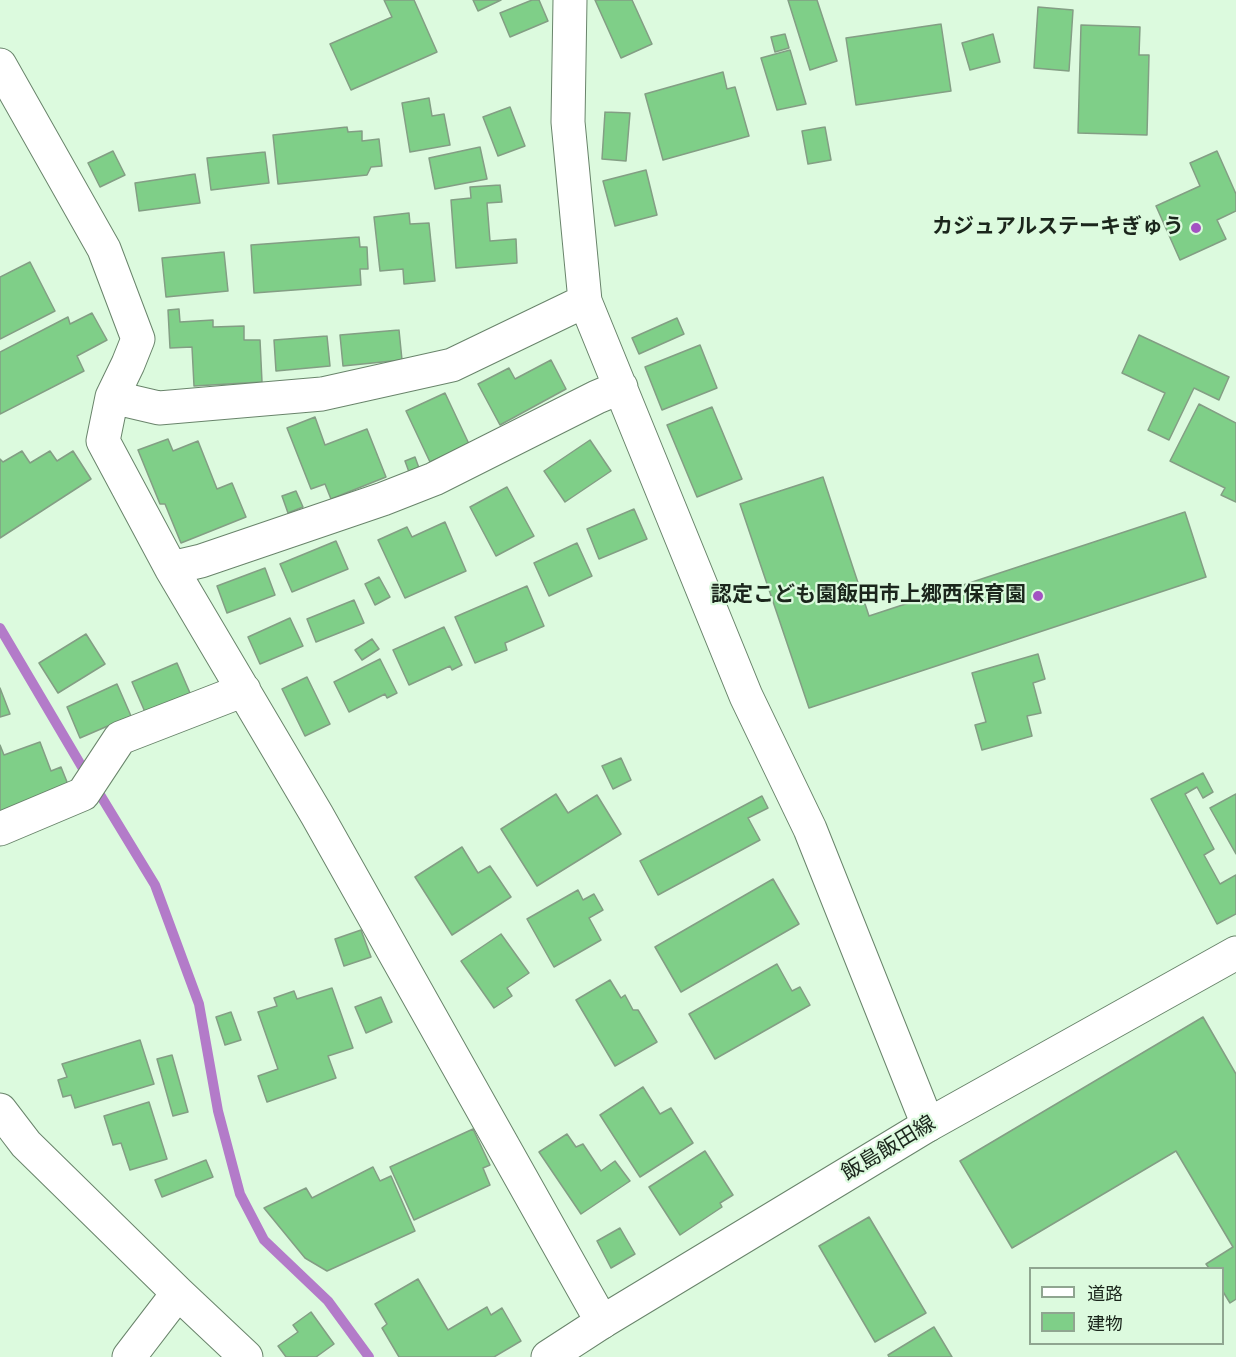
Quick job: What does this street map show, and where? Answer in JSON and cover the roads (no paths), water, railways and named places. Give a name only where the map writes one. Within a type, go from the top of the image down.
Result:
[{"type":"street","points":[[570,0],[568,122],[585,301],[746,696],[810,829],[928,1125]]},
{"type":"street","points":[[0,65],[104,249],[138,339],[112,397],[104,441],[171,567],[317,815],[602,1322]]},
{"type":"street","points":[[112,397],[159,408],[322,394],[452,365],[585,301]]},
{"type":"street","points":[[171,567],[201,561],[383,499],[434,479],[621,387]]},
{"type":"street","points":[[0,829],[83,794],[120,738],[244,690]]},
{"type":"street","name":"飯島飯田線","points":[[548,1357],[928,1125],[1236,953]]},
{"type":"street","points":[[0,1110],[26,1144],[246,1357]]},
{"type":"street","points":[[129,1357],[178,1293]]},
{"type":"waterway","points":[[0,628],[85,772]]},
{"type":"waterway","points":[[99,793],[155,885],[199,1004],[218,1111],[240,1194],[264,1240],[328,1301],[369,1357]]},
{"type":"place","name":"カジュアルステーキぎゅう","points":[[1196,228]]},
{"type":"place","name":"認定こども園飯田市上郷西保育園","points":[[1038,596]]}]
